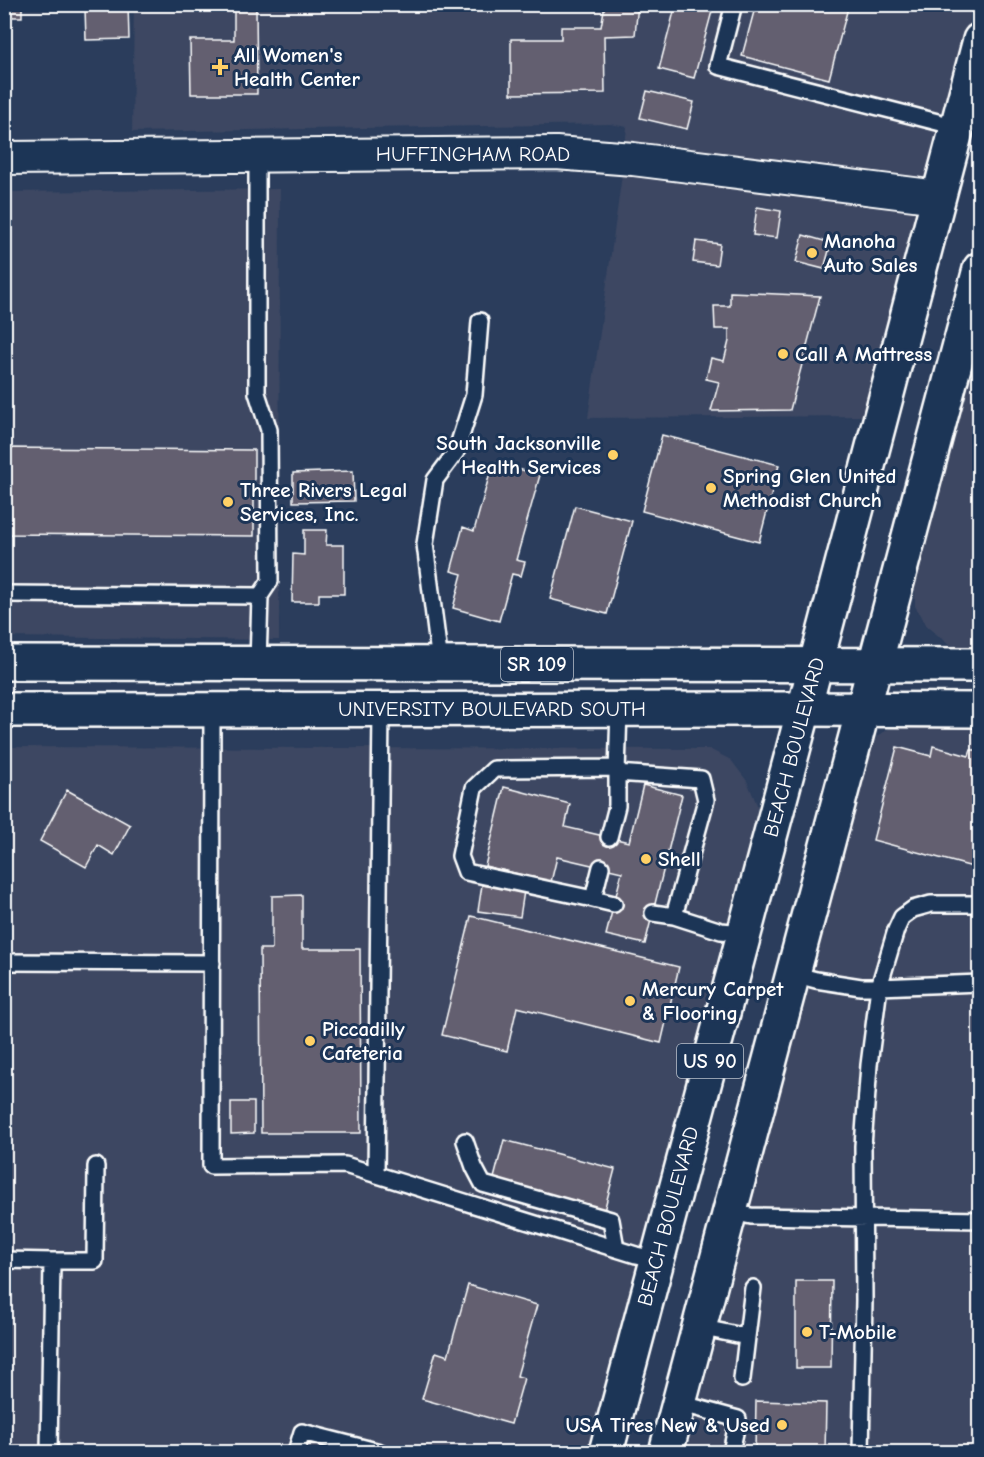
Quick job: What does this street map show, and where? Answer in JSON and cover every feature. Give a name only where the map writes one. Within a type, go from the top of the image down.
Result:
[{"type":"main road","name":"BEACH BOULEVARD","points":[[606,1452],[980,40]]},
{"type":"main road","name":"US 90","points":[[666,1452],[875,664],[965,345],[980,269]]},
{"type":"main road","name":"SR 109","points":[[4,663],[980,665]]},
{"type":"main road","name":"UNIVERSITY BOULEVARD SOUTH","points":[[4,710],[980,710]]},
{"type":"street","name":"HUFFINGHAM ROAD","points":[[4,158],[556,153],[633,159],[938,197]]},
{"type":"lane","points":[[734,4],[718,66],[957,127]]},
{"type":"lane","points":[[257,156],[257,393],[269,430],[270,581],[260,596],[258,663]]},
{"type":"lane","points":[[440,663],[425,544],[435,480],[456,452],[474,395],[480,321]]},
{"type":"lane","points":[[4,594],[260,596]]},
{"type":"lane","points":[[609,837],[617,806],[619,709]]},
{"type":"lane","points":[[212,710],[211,1166],[345,1166],[636,1255],[657,1259]]},
{"type":"lane","points":[[376,1175],[381,710]]},
{"type":"lane","points":[[614,904],[466,872],[460,856],[474,788],[494,769],[617,770],[701,778],[706,800],[674,916]]},
{"type":"lane","points":[[593,899],[601,867]]},
{"type":"lane","points":[[861,1452],[864,1359],[863,1146],[869,1065],[879,987],[902,917],[913,909],[931,904],[980,904]]},
{"type":"lane","points":[[653,913],[674,916],[721,931],[744,933]]},
{"type":"lane","points":[[4,962],[212,963]]},
{"type":"lane","points":[[793,974],[861,987],[980,983]]},
{"type":"lane","points":[[465,1141],[483,1184],[611,1220],[616,1248]]},
{"type":"lane","points":[[4,1260],[95,1261],[96,1166]]},
{"type":"lane","points":[[731,1212],[751,1216],[980,1220]]},
{"type":"lane","points":[[49,1452],[52,1261]]},
{"type":"lane","points":[[742,1379],[753,1288]]},
{"type":"lane","points":[[699,1327],[747,1337]]},
{"type":"lane","points":[[679,1403],[738,1419],[731,1452]]},
{"type":"lane","points":[[296,1452],[302,1432],[380,1452]]},
{"type":"shaded area","points":[[134,5],[974,5],[866,416],[588,418],[627,127],[610,124],[132,132]]},
{"type":"shaded area","points":[[280,189],[279,640],[5,637],[4,192]]},
{"type":"shaded area","points":[[979,342],[979,649],[973,649],[950,645],[926,626],[915,606],[915,579]]},
{"type":"shaded area","points":[[892,727],[979,728],[979,1452],[686,1452],[738,1255],[838,840],[877,736]]},
{"type":"shaded area","points":[[5,747],[709,749],[731,760],[747,781],[758,807],[591,1452],[5,1452]]},
{"type":"building","points":[[4,4],[22,4],[22,17],[4,17]]},
{"type":"building","points":[[101,4],[128,4],[129,39],[86,40],[85,8],[101,8]]},
{"type":"building","points":[[605,4],[638,4],[635,35],[604,36],[605,93],[511,94],[511,39],[561,39],[561,27],[601,27]]},
{"type":"building","points":[[676,4],[714,4],[694,78],[659,69]]},
{"type":"building","points":[[756,4],[849,4],[829,79],[742,56]]},
{"type":"building","points":[[234,9],[256,9],[257,94],[191,94],[190,40],[234,40]]},
{"type":"building","points":[[647,91],[694,102],[687,129],[640,118]]},
{"type":"building","points":[[757,207],[781,211],[777,238],[753,235]]},
{"type":"building","points":[[803,235],[831,243],[824,269],[796,262]]},
{"type":"building","points":[[696,241],[720,244],[717,265],[693,262]]},
{"type":"building","points":[[730,292],[820,296],[790,410],[711,411],[719,382],[706,379],[711,358],[724,361],[729,341],[729,329],[715,329],[714,306],[730,306]]},
{"type":"building","name":"Spring Glen United Methodist Church","points":[[662,435],[779,465],[759,542],[642,511]]},
{"type":"building","points":[[4,448],[254,450],[254,536],[4,534]]},
{"type":"building","points":[[493,462],[540,475],[516,560],[525,562],[521,576],[512,574],[499,621],[453,608],[462,574],[451,571],[463,527],[474,531]]},
{"type":"building","points":[[353,471],[354,501],[293,502],[293,473]]},
{"type":"building","points":[[575,506],[632,521],[607,614],[550,599]]},
{"type":"building","points":[[304,530],[327,530],[326,545],[344,545],[344,594],[319,594],[319,602],[292,602],[293,554],[304,555]]},
{"type":"building","points":[[933,746],[969,756],[971,750],[980,750],[980,869],[873,840],[897,747],[931,756]]},
{"type":"building","points":[[643,785],[682,795],[645,944],[606,935],[622,872],[557,857],[551,882],[485,866],[504,787],[570,804],[565,827],[629,842]]},
{"type":"building","points":[[67,790],[130,825],[114,855],[98,845],[86,867],[40,841]]},
{"type":"building","points":[[482,885],[524,891],[520,917],[478,911]]},
{"type":"building","name":"Piccadilly Cafeteria","points":[[302,895],[302,949],[360,949],[361,1133],[261,1133],[260,949],[272,949],[272,896]]},
{"type":"building","points":[[471,916],[679,967],[661,1043],[517,1007],[507,1051],[442,1035]]},
{"type":"building","points":[[231,1102],[254,1102],[254,1133],[231,1134]]},
{"type":"building","points":[[504,1140],[615,1169],[604,1211],[493,1182]]},
{"type":"building","points":[[796,1281],[832,1281],[831,1368],[796,1368]]},
{"type":"building","points":[[468,1285],[537,1305],[517,1376],[524,1378],[511,1424],[422,1399],[436,1352],[448,1356]]},
{"type":"building","points":[[756,1401],[826,1403],[825,1452],[755,1452]]},
{"type":"place","name":"All Women's Health Center","points":[[220,67]]},
{"type":"place","name":"Manoha Auto Sales","points":[[812,253]]},
{"type":"place","name":"Call A Mattress","points":[[783,354]]},
{"type":"place","name":"South Jacksonville Health Services","points":[[613,455]]},
{"type":"place","name":"Spring Glen United Methodist Church","points":[[711,488]]},
{"type":"place","name":"Three Rivers Legal Services, Inc.","points":[[228,502]]},
{"type":"place","name":"Shell","points":[[646,859]]},
{"type":"place","name":"Mercury Carpet & Flooring","points":[[630,1001]]},
{"type":"place","name":"Piccadilly Cafeteria","points":[[310,1041]]},
{"type":"place","name":"T-Mobile","points":[[807,1332]]},
{"type":"place","name":"USA Tires New & Used","points":[[782,1425]]}]
